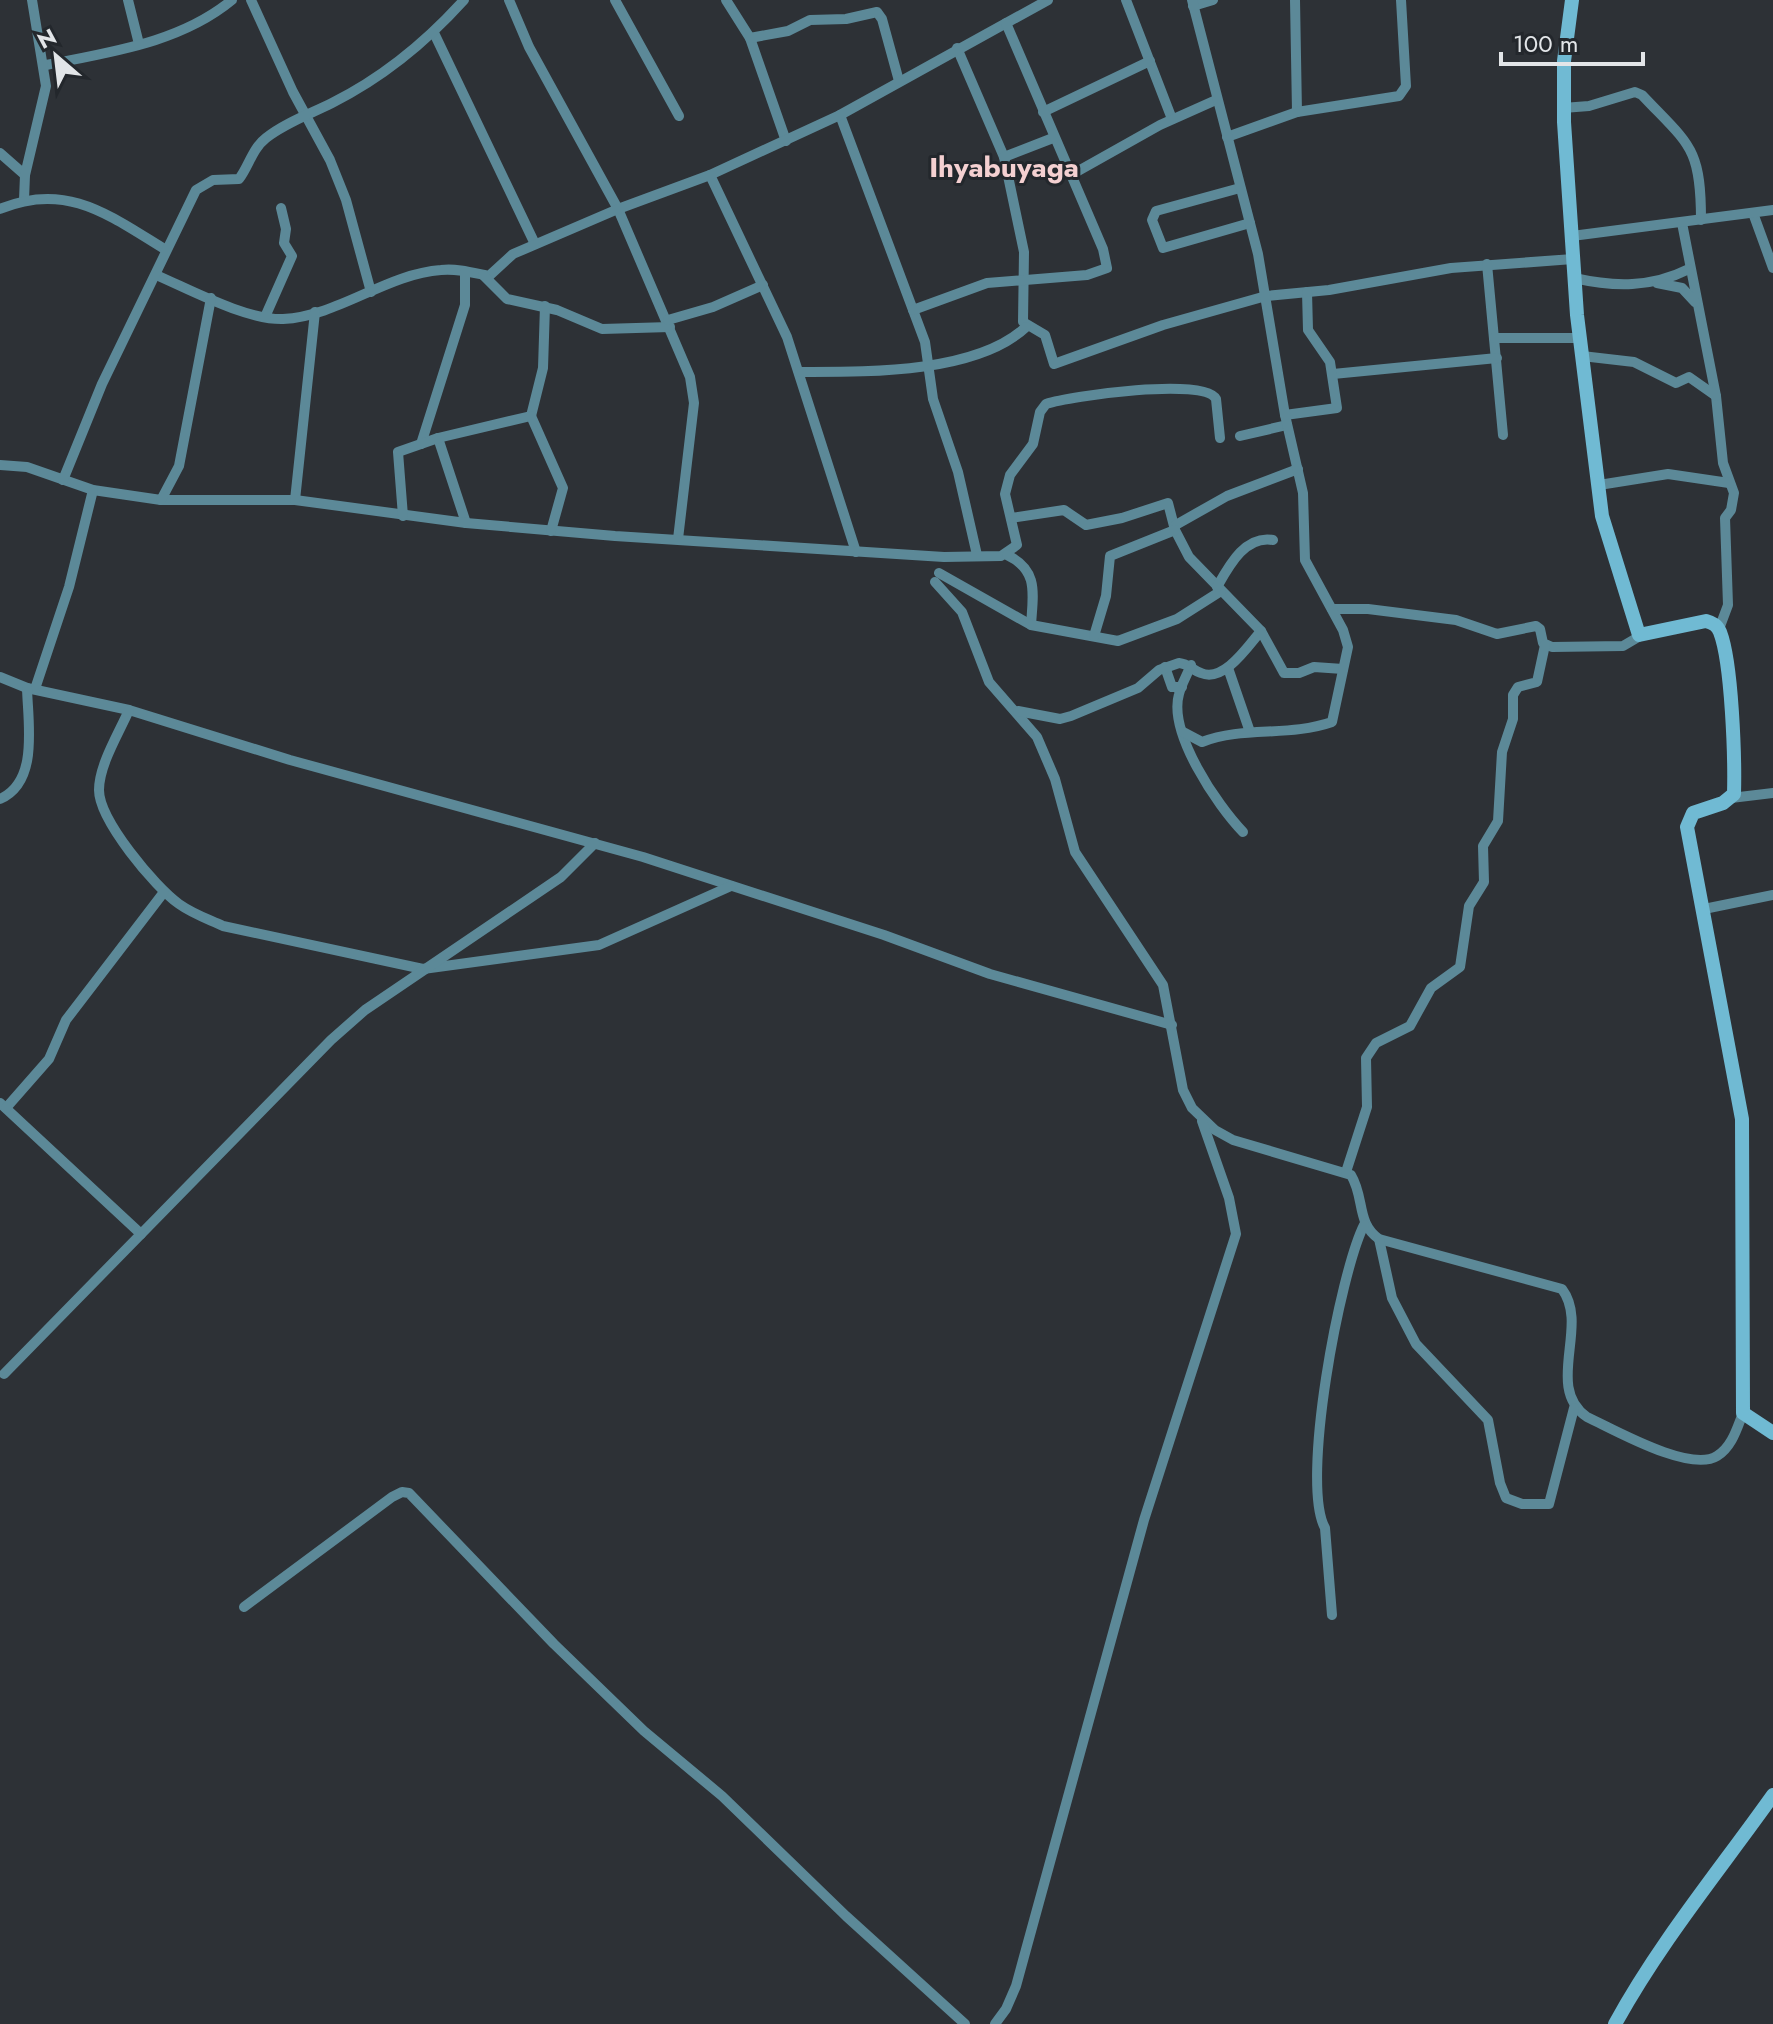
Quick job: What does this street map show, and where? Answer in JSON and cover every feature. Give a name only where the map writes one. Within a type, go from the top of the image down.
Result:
[{"type":"street","points":[[24,200],[25,175],[44,101],[46,65],[32,0]]},
{"type":"street","points":[[128,0],[139,44]]},
{"type":"street","points":[[46,65],[139,44],[198,25],[232,0]]},
{"type":"street","points":[[251,0],[305,116],[330,160],[346,200],[371,292]]},
{"type":"street","points":[[63,480],[102,384],[196,190],[213,180],[239,179],[263,140],[366,83],[434,33],[464,0]]},
{"type":"street","points":[[509,0],[529,47],[618,209],[690,377],[694,403],[678,539]]},
{"type":"street","points":[[615,0],[679,116]]},
{"type":"street","points":[[726,0],[750,38],[786,141]]},
{"type":"street","points":[[156,275],[265,317],[290,318],[315,312],[417,274],[440,270],[492,275],[509,257],[535,244],[710,175],[840,115],[1048,0]]},
{"type":"street","points":[[1126,0],[1172,119]]},
{"type":"street","points":[[1183,732],[1202,742],[1224,733],[1289,732],[1333,721],[1348,647],[1332,609],[1305,560],[1306,515],[1286,420],[1266,296],[1192,3],[1213,0]]},
{"type":"street","points":[[1295,0],[1297,112]]},
{"type":"street","points":[[1227,137],[1297,112],[1399,96],[1406,86],[1401,0]]},
{"type":"street","points":[[1572,0],[1564,61],[1563,108],[1580,338],[1611,553],[1640,636]]},
{"type":"street","points":[[750,38],[788,31],[810,20],[846,19],[877,12],[882,19],[899,81]]},
{"type":"street","points":[[913,310],[965,289],[1020,278],[1070,277],[1107,268],[1103,249],[1006,23]]},
{"type":"street","points":[[434,33],[535,244]]},
{"type":"street","points":[[957,48],[1004,157],[1024,252],[1020,278],[1026,327]]},
{"type":"street","points":[[1043,112],[1150,61]]},
{"type":"street","points":[[1563,108],[1589,106],[1635,92],[1642,95],[1691,147],[1699,176],[1701,220]]},
{"type":"street","points":[[1071,175],[1172,119],[1216,100]]},
{"type":"street","points":[[840,115],[891,260],[913,310],[929,366],[933,399],[958,472],[977,555]]},
{"type":"street","points":[[1004,157],[1053,138]]},
{"type":"street","points":[[0,153],[25,175]]},
{"type":"street","points":[[710,175],[763,285],[800,372],[856,552]]},
{"type":"street","points":[[1240,188],[1156,211],[1152,220],[1162,248],[1250,223]]},
{"type":"street","points":[[0,209],[24,200],[63,199],[96,208],[166,250]]},
{"type":"street","points":[[265,317],[292,256],[284,243],[286,229],[281,208]]},
{"type":"street","points":[[1572,236],[1773,210]]},
{"type":"street","points":[[1753,213],[1773,268]]},
{"type":"street","points":[[1682,223],[1716,396],[1729,483],[1734,493],[1725,523],[1728,605],[1719,629],[1732,733],[1731,798]]},
{"type":"street","points":[[1026,327],[1045,335],[1052,360],[1057,364],[1163,325],[1266,296],[1487,264],[1573,259]]},
{"type":"street","points":[[1487,264],[1503,435]]},
{"type":"street","points":[[1655,283],[1689,269]]},
{"type":"street","points":[[421,444],[465,305],[465,272]]},
{"type":"street","points":[[483,275],[507,299],[545,306],[602,329],[669,323],[763,285]]},
{"type":"street","points":[[1574,278],[1613,285],[1655,283],[1682,288],[1697,305]]},
{"type":"street","points":[[1240,436],[1286,420],[1337,408],[1328,358],[1308,330],[1307,292]]},
{"type":"street","points":[[161,500],[179,466],[211,298]]},
{"type":"street","points":[[545,306],[542,377],[531,416],[563,488],[551,531]]},
{"type":"street","points":[[295,500],[315,312]]},
{"type":"street","points":[[800,372],[929,366],[989,348],[1016,336],[1026,327]]},
{"type":"street","points":[[1494,338],[1580,338]]},
{"type":"street","points":[[1582,356],[1634,362],[1675,382],[1689,377],[1716,396]]},
{"type":"street","points":[[1333,374],[1497,358]]},
{"type":"street","points":[[1007,555],[1017,545],[1005,494],[1010,475],[1029,451],[1040,412],[1050,402],[1131,390],[1206,391],[1216,399],[1220,438]]},
{"type":"street","points":[[403,516],[404,494],[396,456],[400,451],[438,438],[531,416]]},
{"type":"street","points":[[438,438],[466,523]]},
{"type":"street","points":[[0,465],[27,467],[93,490],[161,500],[295,500],[403,516],[551,531],[856,552],[1007,555],[1023,563],[1032,576],[1031,625]]},
{"type":"street","points":[[1094,636],[1106,596],[1110,556],[1175,528],[1236,492],[1298,469]]},
{"type":"street","points":[[1599,485],[1668,474],[1729,483]]},
{"type":"street","points":[[0,799],[17,789],[24,776],[31,688],[69,587],[93,490]]},
{"type":"street","points":[[1011,518],[1064,510],[1082,524],[1100,523],[1165,502],[1172,508],[1175,528],[1189,557],[1261,631],[1286,674],[1314,667],[1343,669]]},
{"type":"street","points":[[1273,540],[1260,539],[1252,543],[1232,561],[1219,589],[1194,611],[1118,641],[1031,625],[937,578],[962,612],[989,682],[1018,711],[1042,746],[1055,779],[1075,852],[1163,985],[1183,1090],[1201,1117],[1215,1130],[1258,1149],[1346,1172],[1359,1190],[1364,1225],[1348,1264],[1325,1382],[1316,1476],[1320,1518],[1325,1528],[1332,1615]]},
{"type":"street","points":[[1332,609],[1368,609],[1456,620],[1497,634],[1536,626],[1545,645],[1537,682],[1518,687],[1513,695],[1513,719],[1502,752],[1501,806],[1498,821],[1483,846],[1484,882],[1469,906],[1460,967],[1431,988],[1410,1026],[1376,1043],[1366,1058],[1367,1107],[1346,1172]]},
{"type":"street","points":[[1545,645],[1599,648],[1628,645],[1640,636],[1706,621],[1719,629]]},
{"type":"street","points":[[1018,711],[1060,719],[1138,688],[1165,667],[1179,663],[1191,665],[1203,674],[1228,668],[1261,631]]},
{"type":"street","points":[[1191,665],[1178,698],[1183,732],[1197,770],[1227,815],[1243,832]]},
{"type":"street","points":[[1165,667],[1172,687],[1182,687]]},
{"type":"street","points":[[1228,668],[1250,732]]},
{"type":"street","points":[[0,677],[31,688],[129,710],[290,760],[595,843],[884,935],[990,974],[1172,1025]]},
{"type":"street","points":[[129,710],[100,780],[99,792],[119,834],[164,892],[199,916],[223,926],[423,969],[599,945],[731,886]]},
{"type":"street","points":[[1574,1408],[1587,1417],[1693,1462],[1718,1455],[1727,1447],[1743,1413],[1742,1119],[1686,822],[1693,813],[1731,798],[1773,793]]},
{"type":"street","points":[[4,1374],[331,1040],[365,1010],[561,877],[595,843]]},
{"type":"street","points":[[141,1234],[3,1106],[49,1059],[66,1020],[164,892]]},
{"type":"street","points":[[1704,909],[1773,895]]},
{"type":"street","points":[[995,2024],[1016,1986],[1144,1520],[1236,1234],[1229,1198],[1201,1117]]},
{"type":"street","points":[[1364,1225],[1379,1239],[1562,1289],[1567,1297],[1568,1384],[1574,1408],[1549,1504],[1522,1504],[1506,1498],[1500,1483],[1488,1420],[1416,1344],[1392,1298],[1379,1239]]},
{"type":"street","points":[[1743,1413],[1773,1433]]},
{"type":"street","points":[[244,1607],[392,1497],[402,1492],[409,1493],[554,1644],[644,1731],[722,1796],[846,1916],[965,2024]]},
{"type":"street","points":[[1615,2024],[1638,1981],[1688,1908],[1773,1795]]},
{"type":"district","name":"Ihyabuyaga","points":[[1004,167]]}]
